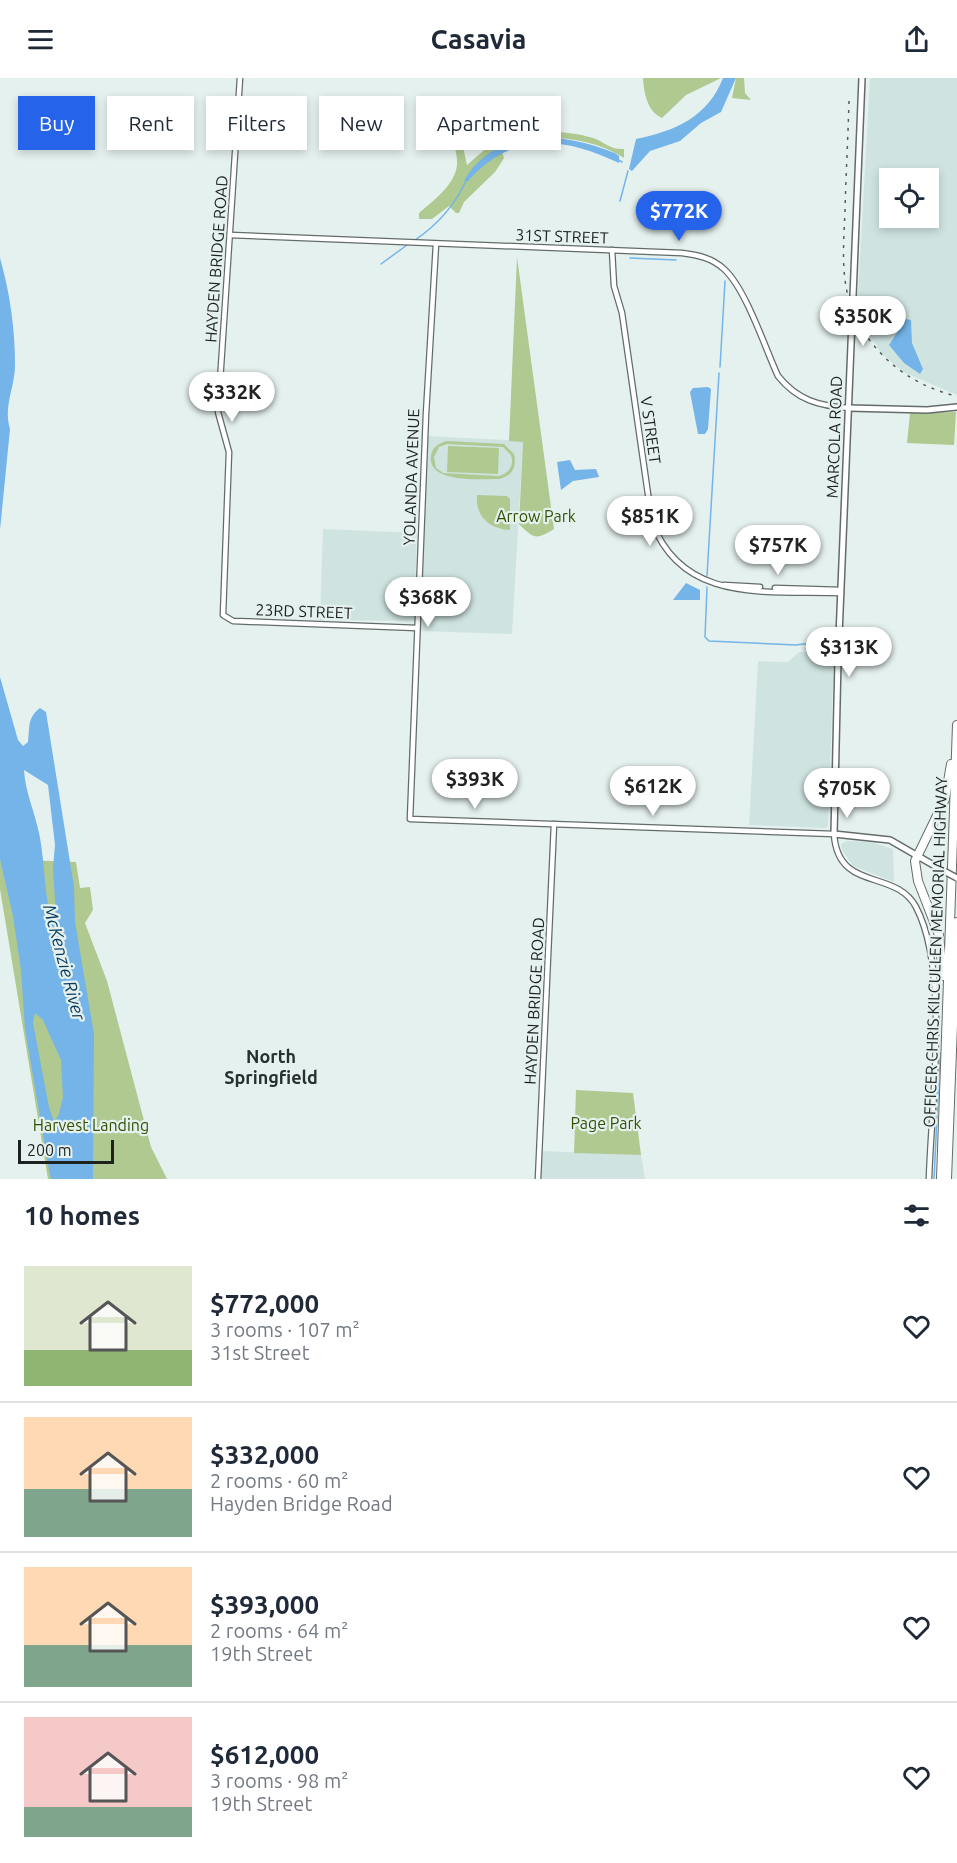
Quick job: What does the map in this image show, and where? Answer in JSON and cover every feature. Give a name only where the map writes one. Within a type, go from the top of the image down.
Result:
[{"type":"highway","points":[[950,1020],[939,935],[915,870],[916,854],[945,799],[957,717]]},
{"type":"highway","name":"OFFICER CHRIS KILCULLEN MEMORIAL HIGHWAY","points":[[947,1179],[957,725]]},
{"type":"highway","name":"OFFICER CHRIS KILCULLEN MEMORIAL HIGHWAY","points":[[941,1179],[957,922]]},
{"type":"highway","points":[[950,1020],[957,1008]]},
{"type":"main road","name":"MARCOLA ROAD","points":[[834,834],[841,591],[862,78]]},
{"type":"main road","points":[[849,408],[927,410],[957,407]]},
{"type":"main road","points":[[834,834],[879,837],[916,854],[957,878]]},
{"type":"street","name":"HAYDEN BRIDGE ROAD","points":[[226,618],[222,610],[228,444],[218,412],[240,78]]},
{"type":"street","name":"31ST STREET","points":[[230,235],[695,254],[708,258],[722,267],[736,283],[778,376],[789,389],[800,397],[821,406],[849,408]]},
{"type":"street","name":"YOLANDA AVENUE","points":[[436,244],[410,819],[554,824]]},
{"type":"street","name":"V STREET","points":[[612,250],[614,286],[622,314],[652,522],[662,546],[673,560],[692,575],[715,585],[736,589],[841,591]]},
{"type":"street","name":"23RD STREET","points":[[226,618],[242,621],[417,627]]},
{"type":"street","name":"HAYDEN BRIDGE ROAD","points":[[538,1179],[554,824]]},
{"type":"street","points":[[554,824],[834,834],[837,850],[845,864],[858,875],[904,893],[915,906],[925,932],[933,969],[936,1002],[929,1179]]},
{"type":"shaded area","points":[[870,78],[957,78],[957,395],[903,372],[880,352],[857,312]]},
{"type":"shaded area","points":[[427,436],[523,441],[512,634],[420,631]]},
{"type":"shaded area","points":[[323,529],[417,533],[414,621],[320,620]]},
{"type":"shaded area","points":[[799,652],[834,654],[828,826],[826,828],[749,825],[758,661],[788,662]]},
{"type":"shaded area","points":[[847,841],[871,842],[893,849],[894,882],[853,866],[842,850],[841,844]]},
{"type":"shaded area","points":[[541,1151],[641,1155],[645,1179],[540,1179]]},
{"type":"green space","points":[[643,78],[721,78],[686,95],[662,118],[650,106],[645,95]]},
{"type":"green space","points":[[736,78],[744,78],[745,93],[751,100],[732,98]]},
{"type":"green space","points":[[561,132],[593,138],[611,147],[624,149],[624,158],[597,145],[561,139]]},
{"type":"green space","points":[[455,150],[464,150],[467,165],[484,150],[502,150],[504,158],[495,172],[464,202],[459,213],[449,206],[432,219],[419,219],[419,213],[448,186],[455,172]]},
{"type":"green space","name":"Arrow Park","points":[[517,257],[554,529],[539,536],[528,533],[519,524],[523,442],[509,441]]},
{"type":"green space","points":[[956,412],[954,445],[907,443],[910,413]]},
{"type":"green space","points":[[447,441],[504,444],[514,454],[514,467],[507,476],[499,479],[446,476],[432,465],[431,456],[434,448]],"holes":[[[447,444],[503,447],[511,455],[512,462],[508,471],[503,475],[443,473],[436,468],[434,457],[439,447]]]},
{"type":"green space","points":[[448,446],[499,448],[498,474],[447,472]]},
{"type":"green space","points":[[477,495],[507,496],[510,499],[510,530],[496,527],[485,520],[478,509]]},
{"type":"green space","name":"Harvest Landing","points":[[0,859],[76,862],[80,888],[90,887],[93,910],[85,923],[107,981],[151,1147],[167,1179],[48,1179],[0,889]]},
{"type":"green space","name":"Page Park","points":[[576,1090],[633,1093],[641,1155],[574,1153]]},
{"type":"water","points":[[723,78],[736,78],[721,112],[701,123],[680,141],[650,151],[632,171],[629,169],[636,139],[664,132],[688,120],[709,103]]},
{"type":"water","points":[[561,139],[615,153],[619,156],[619,163],[598,154],[561,144]]},
{"type":"water","points":[[511,150],[485,165],[468,181],[464,181],[476,164],[493,151]]},
{"type":"water","points":[[0,258],[11,311],[15,365],[8,413],[10,429],[0,530]]},
{"type":"water","points":[[906,319],[911,320],[912,343],[923,369],[920,374],[904,363],[889,345]]},
{"type":"water","points":[[708,387],[711,389],[708,429],[705,434],[698,434],[690,392],[693,388]]},
{"type":"water","points":[[570,460],[575,470],[596,469],[599,477],[573,481],[561,490],[557,462]]},
{"type":"water","points":[[686,583],[700,590],[700,600],[673,600]]},
{"type":"water","name":"McKenzie River","points":[[0,677],[18,740],[23,746],[28,742],[33,715],[40,708],[46,712],[74,887],[75,922],[94,1034],[93,1179],[51,1179],[25,1029],[21,970],[13,916],[0,859]],"holes":[[[24,770],[48,785],[55,845],[53,868],[57,932],[49,910],[41,845]],[[35,1013],[43,1020],[61,1060],[63,1097],[59,1114],[54,1122],[33,1023]]]},
{"type":"waterway","points":[[617,159],[622,162]]},
{"type":"waterway","points":[[620,201],[628,171]]},
{"type":"waterway","points":[[415,240],[446,213],[467,179]]},
{"type":"waterway","points":[[381,264],[407,245]]},
{"type":"waterway","points":[[630,258],[676,260]]},
{"type":"waterway","points":[[720,367],[725,281]]},
{"type":"waterway","points":[[707,576],[719,373]]},
{"type":"waterway","points":[[707,587],[705,637],[709,641],[796,645],[834,640]]},
{"type":"waterway","points":[[934,1179],[940,1053]]},
{"type":"railway","points":[[849,101],[844,243],[848,296],[864,332],[889,361],[920,383],[957,396]]},
{"type":"district","name":"North Springfield","points":[[271,1066]]}]
